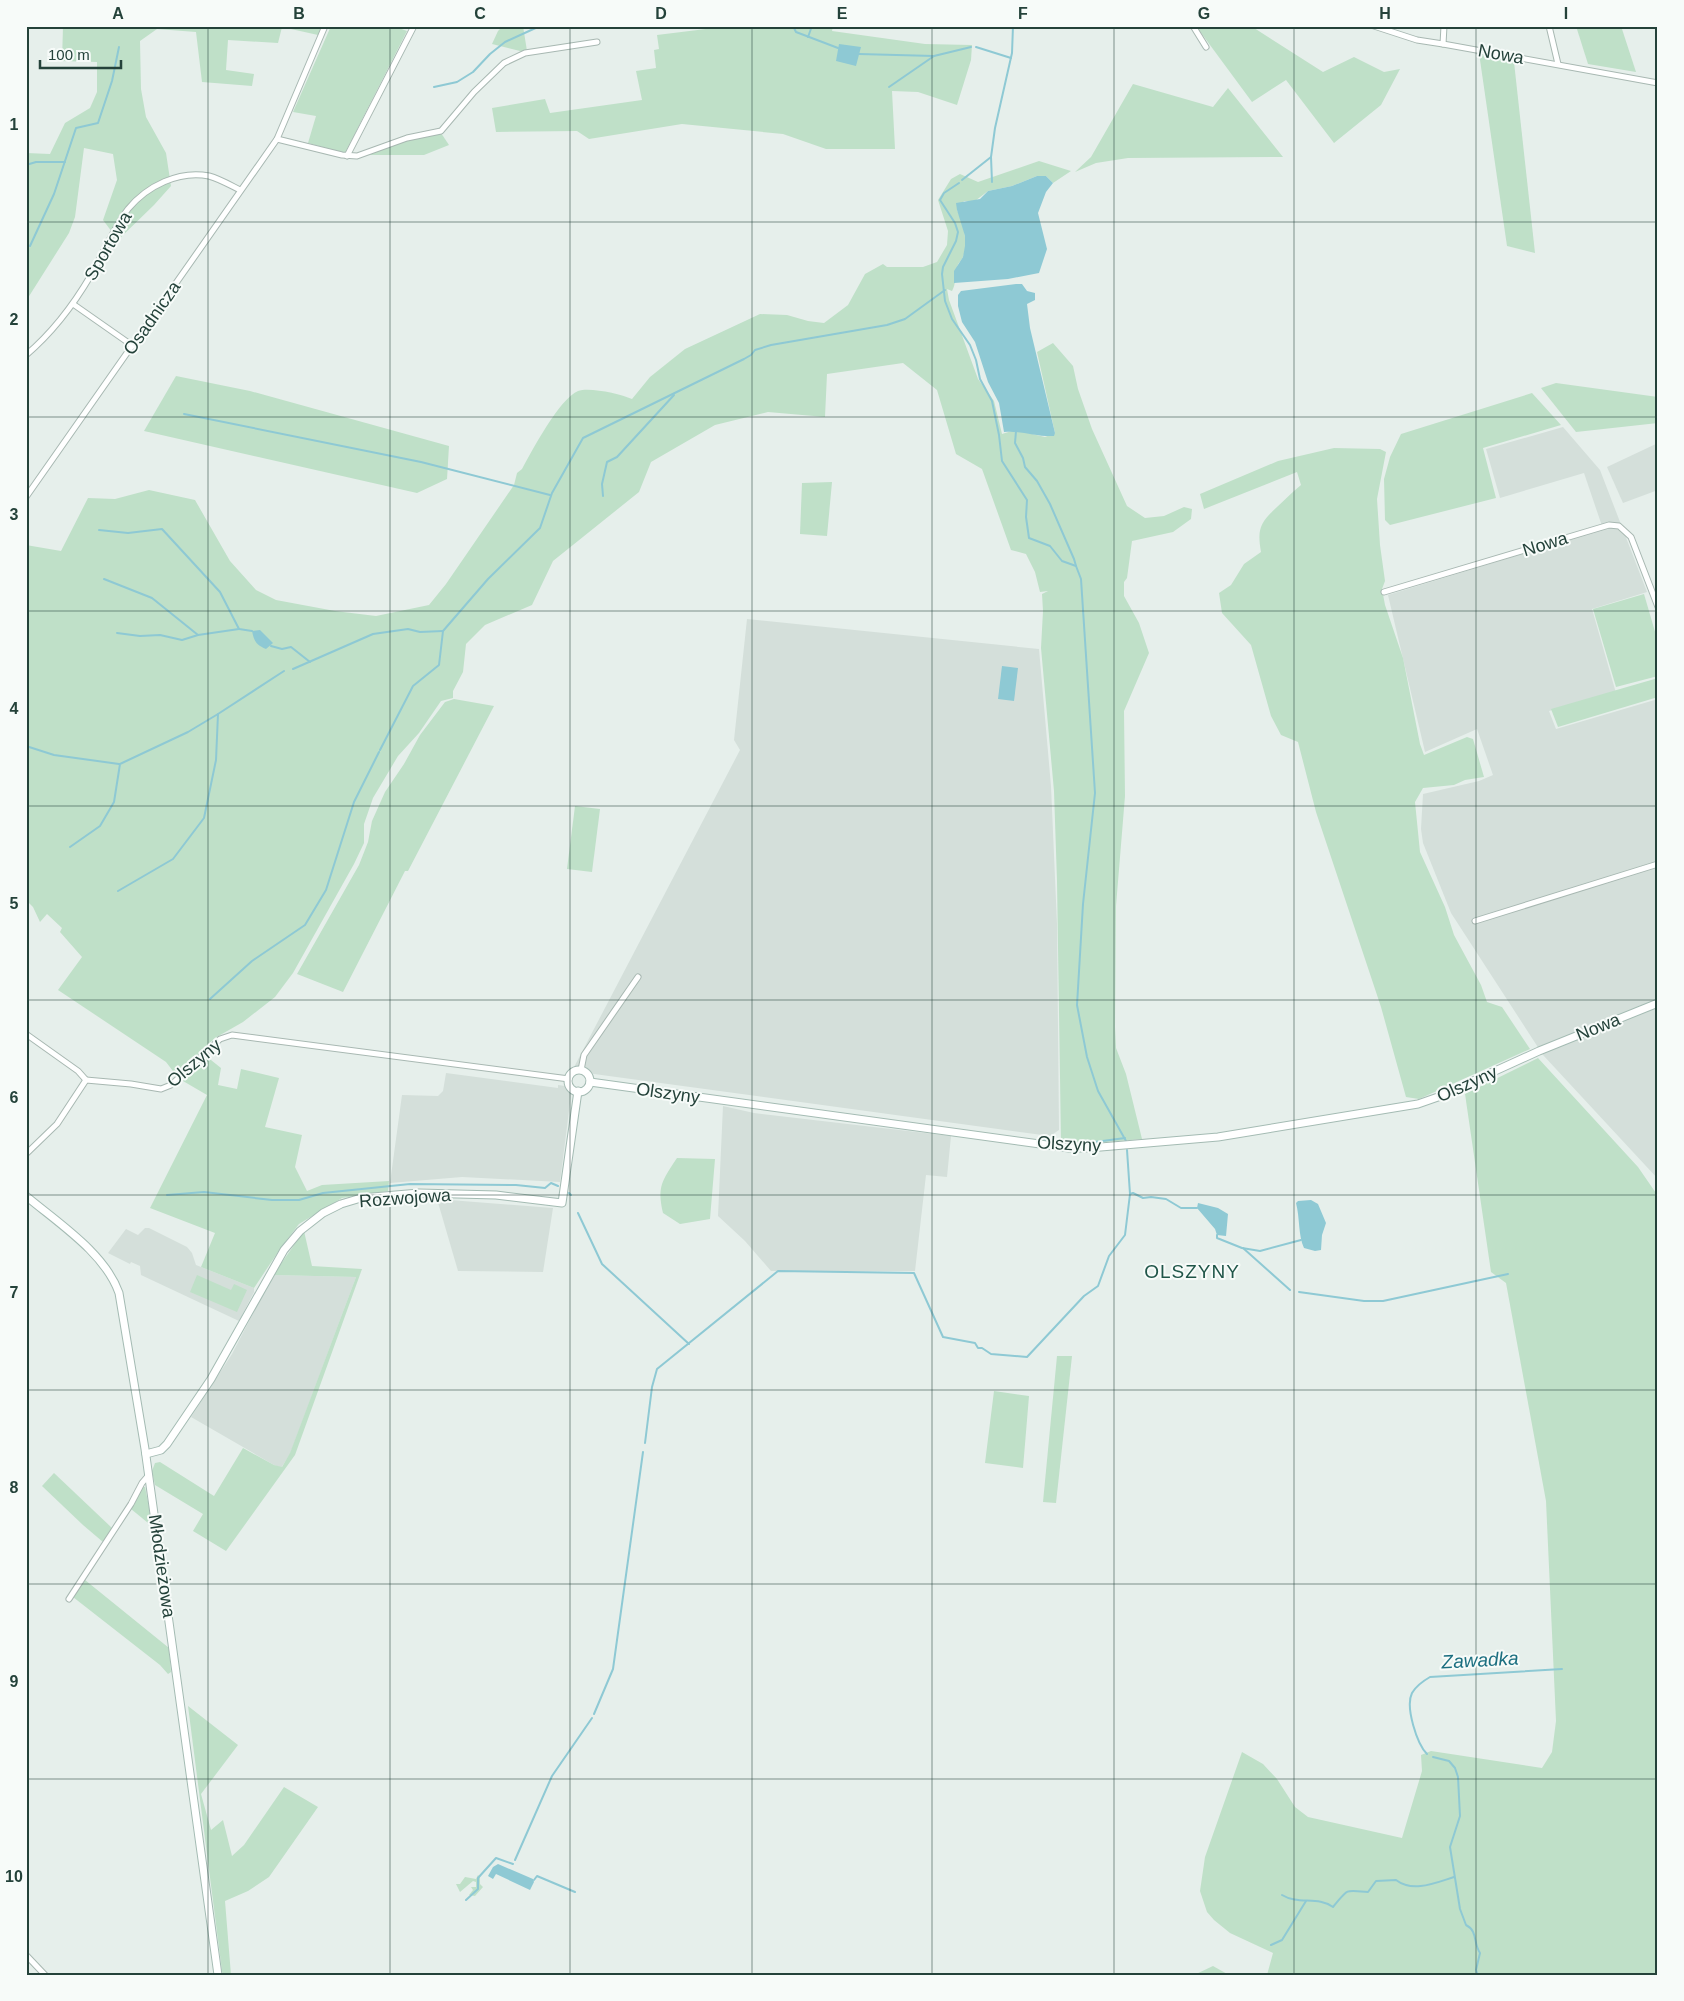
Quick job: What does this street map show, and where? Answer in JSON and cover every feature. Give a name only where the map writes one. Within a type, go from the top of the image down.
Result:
[{"type":"street","name":"Osadnicza","points":[[26,497],[277,139],[325,26]]},
{"type":"street","points":[[347,156],[414,26]]},
{"type":"street","points":[[1193,26],[1206,47]]},
{"type":"street","name":"Nowa","points":[[1374,26],[1417,40],[1658,83]]},
{"type":"street","points":[[1442,44],[1444,26]]},
{"type":"street","points":[[1549,26],[1558,64]]},
{"type":"street","points":[[277,139],[347,156],[357,156],[407,138],[440,131],[474,92],[504,63],[525,53],[597,42]]},
{"type":"street","name":"Sportowa","points":[[26,355],[73,304],[128,210],[138,198],[157,185],[175,178],[194,175],[208,176],[240,190]]},
{"type":"street","points":[[73,304],[133,346]]},
{"type":"street","name":"Nowa","points":[[1384,592],[1609,526],[1618,526],[1631,537],[1658,607]]},
{"type":"street","points":[[1475,921],[1658,864]]},
{"type":"street","points":[[581,1070],[584,1056],[638,977]]},
{"type":"street","name":"Nowa","points":[[1539,1051],[1658,1003]]},
{"type":"street","points":[[26,1034],[78,1071],[86,1080],[57,1124],[26,1154]]},
{"type":"street","name":"Olszyny","points":[[86,1080],[161,1089],[171,1085],[220,1038],[232,1035],[569,1079]]},
{"type":"street","name":"Olszyny","points":[[590,1082],[1077,1148],[1218,1137],[1418,1104],[1438,1097],[1539,1051]]},
{"type":"street","points":[[581,1070],[587,1073],[590,1082],[586,1089],[578,1091],[571,1087],[569,1079],[573,1072],[581,1070]]},
{"type":"street","name":"Rozwojowa","points":[[146,1454],[161,1450],[167,1444],[211,1379],[284,1250],[300,1231],[323,1213],[341,1204],[361,1198],[419,1193],[496,1195],[562,1203],[578,1091]]},
{"type":"street","name":"Młodzieżowa","points":[[26,1196],[101,1260],[115,1282],[121,1306],[146,1454],[218,1975]]},
{"type":"street","points":[[69,1599],[148,1476]]},
{"type":"street","points":[[26,1955],[46,1975]]},
{"type":"shaded area","points":[[1563,427],[1600,470],[1647,592],[1592,609],[1616,693],[1549,711],[1556,729],[1658,699],[1658,1179],[1543,1055],[1451,913],[1423,843],[1421,829],[1423,794],[1479,781],[1493,775],[1477,729],[1425,752],[1388,595],[1603,529],[1584,473],[1500,498],[1486,449]]},
{"type":"shaded area","points":[[1658,443],[1658,490],[1623,503],[1607,467]]},
{"type":"shaded area","points":[[747,619],[1039,649],[1051,786],[1057,924],[1059,1130],[1050,1136],[572,1071],[740,750],[734,740]]},
{"type":"shaded area","points":[[446,1073],[558,1088],[558,1085],[572,1087],[560,1182],[462,1177],[390,1183],[402,1095],[438,1096],[443,1091]]},
{"type":"shaded area","points":[[723,1106],[754,1113],[951,1136],[947,1177],[926,1175],[915,1271],[771,1271],[745,1241],[718,1216]]},
{"type":"shaded area","points":[[437,1199],[553,1208],[543,1272],[458,1271]]},
{"type":"shaded area","points":[[145,1228],[149,1228],[187,1247],[192,1253],[196,1265],[254,1288],[254,1292],[239,1321],[141,1275],[140,1266],[131,1262],[130,1264],[108,1253],[126,1229],[138,1235]]},
{"type":"shaded area","points":[[273,1275],[356,1277],[290,1454],[281,1468],[191,1417],[232,1354]]},
{"type":"green space","points":[[63,26],[322,26],[318,35],[282,27],[278,43],[228,40],[226,70],[254,74],[252,86],[202,82],[196,32],[157,29],[140,41],[141,89],[146,117],[166,153],[171,186],[118,240],[103,220],[117,180],[113,154],[84,148],[75,217],[69,233],[26,301],[26,153],[50,154],[65,123],[90,108],[97,92],[97,62],[62,61]]},
{"type":"green space","points":[[331,26],[393,26],[407,31],[345,153],[308,143],[316,116],[293,112]]},
{"type":"green space","points":[[503,26],[523,26],[527,51],[492,44],[498,31]]},
{"type":"green space","points":[[730,26],[833,26],[832,31],[925,44],[972,45],[971,60],[957,105],[918,92],[892,91],[895,149],[826,149],[783,134],[682,124],[589,139],[577,131],[496,132],[492,108],[545,99],[550,113],[642,100],[636,71],[656,68],[654,50],[659,49],[657,35]]},
{"type":"green space","points":[[1196,26],[1251,26],[1323,72],[1354,57],[1384,72],[1400,69],[1381,105],[1334,143],[1286,80],[1252,102]]},
{"type":"green space","points":[[1576,26],[1621,26],[1636,72],[1588,64]]},
{"type":"green space","points":[[1479,53],[1514,62],[1535,253],[1507,246]]},
{"type":"green space","points":[[1133,84],[1213,107],[1228,88],[1283,157],[1128,158],[1096,163],[1075,172],[1091,157]]},
{"type":"green space","points":[[441,133],[449,145],[424,155],[364,155],[403,141]]},
{"type":"green space","points":[[1039,161],[1071,171],[1053,183],[1046,176],[1037,176],[1012,186],[988,191],[975,201],[964,201],[957,210],[963,227],[965,251],[957,267],[952,291],[947,289],[949,300],[978,379],[994,401],[1002,434],[1015,430],[1045,437],[1055,433],[1037,352],[1053,343],[1073,366],[1078,389],[1092,429],[1127,506],[1145,518],[1164,516],[1184,507],[1192,509],[1191,519],[1173,532],[1132,541],[1127,578],[1124,582],[1124,596],[1139,623],[1149,653],[1124,711],[1125,796],[1116,906],[1115,1027],[1116,1048],[1126,1074],[1142,1139],[1081,1144],[1061,1142],[1054,791],[1041,648],[1042,594],[1048,591],[1040,592],[1035,572],[1026,554],[1011,550],[982,469],[956,454],[937,390],[903,363],[827,374],[825,417],[768,412],[715,425],[651,462],[639,492],[553,561],[532,605],[485,625],[466,644],[463,672],[453,691],[453,698],[441,701],[419,733],[398,756],[373,798],[364,824],[364,843],[293,973],[275,997],[243,1022],[215,1038],[176,1075],[166,1062],[58,990],[82,957],[60,932],[62,928],[47,914],[40,922],[33,907],[26,900],[26,545],[61,551],[88,498],[115,499],[149,490],[195,500],[230,561],[256,590],[276,600],[335,611],[376,616],[429,605],[446,584],[514,485],[517,473],[522,469],[555,414],[571,396],[578,391],[597,390],[632,399],[650,377],[685,349],[760,314],[787,315],[824,323],[848,305],[865,274],[883,264],[887,267],[923,267],[937,262],[947,245],[948,231],[938,200],[951,179],[960,174],[978,182]]},
{"type":"green space","points":[[176,376],[250,391],[449,446],[447,479],[417,493],[144,431]]},
{"type":"green space","points":[[1556,383],[1658,397],[1658,423],[1576,432],[1541,388]]},
{"type":"green space","points":[[1532,393],[1561,425],[1483,448],[1496,498],[1390,525],[1385,520],[1384,479],[1390,457],[1401,434]]},
{"type":"green space","points":[[1334,448],[1380,449],[1386,452],[1377,499],[1385,581],[1382,589],[1385,605],[1403,658],[1420,744],[1424,755],[1467,737],[1473,739],[1484,777],[1465,780],[1454,785],[1423,788],[1415,802],[1420,852],[1445,907],[1454,935],[1481,985],[1487,1002],[1502,1007],[1530,1049],[1419,1099],[1406,1097],[1381,1007],[1316,812],[1298,742],[1281,735],[1271,716],[1251,645],[1222,613],[1219,593],[1231,585],[1244,564],[1261,552],[1259,538],[1263,522],[1301,485],[1297,472],[1204,509],[1200,494],[1278,461]]},
{"type":"green space","points":[[832,482],[827,536],[800,534],[802,483]]},
{"type":"green space","points":[[1644,594],[1658,642],[1658,676],[1616,687],[1593,609]]},
{"type":"green space","points":[[1658,678],[1658,697],[1558,727],[1551,709]]},
{"type":"green space","points":[[454,699],[494,706],[408,871],[405,871],[343,992],[297,974],[359,865],[368,842],[372,821],[385,792],[404,764],[420,735],[445,702]]},
{"type":"green space","points":[[575,806],[600,809],[592,872],[567,869]]},
{"type":"green space","points":[[206,1056],[221,1068],[218,1085],[237,1089],[241,1069],[279,1078],[265,1127],[302,1135],[295,1167],[307,1191],[322,1185],[389,1181],[388,1191],[342,1198],[299,1224],[254,1288],[201,1267],[215,1233],[150,1208],[207,1095],[183,1081]]},
{"type":"green space","points":[[1538,1058],[1638,1167],[1658,1196],[1658,1975],[1267,1975],[1273,1953],[1230,1933],[1214,1920],[1207,1912],[1200,1891],[1205,1857],[1242,1752],[1263,1764],[1277,1779],[1295,1807],[1308,1817],[1402,1838],[1422,1771],[1421,1755],[1431,1751],[1542,1768],[1552,1752],[1556,1721],[1546,1501],[1506,1283],[1491,1272],[1465,1094]]},
{"type":"green space","points":[[677,1158],[715,1159],[710,1219],[680,1224],[663,1213],[661,1204],[662,1184]]},
{"type":"green space","points":[[304,1231],[312,1266],[362,1269],[295,1455],[226,1551],[193,1531],[203,1514],[155,1485],[152,1471],[155,1463],[160,1462],[214,1496],[243,1448],[274,1465],[282,1467],[290,1453],[356,1277],[273,1275]]},
{"type":"green space","points":[[197,1275],[231,1290],[234,1284],[247,1290],[237,1312],[190,1292]]},
{"type":"green space","points":[[1057,1356],[1072,1356],[1056,1503],[1043,1502]]},
{"type":"green space","points":[[994,1391],[1029,1396],[1023,1468],[985,1463]]},
{"type":"green space","points":[[54,1473],[112,1528],[103,1542],[42,1486]]},
{"type":"green space","points":[[142,1487],[145,1487],[153,1527],[131,1509]]},
{"type":"green space","points":[[85,1580],[169,1648],[171,1672],[168,1674],[160,1665],[73,1597]]},
{"type":"green space","points":[[188,1706],[238,1745],[201,1794],[211,1830],[223,1820],[232,1856],[244,1845],[284,1787],[318,1807],[269,1877],[248,1891],[225,1901],[231,1975],[223,1975],[222,1971]]},
{"type":"green space","points":[[478,1875],[480,1877],[480,1884],[483,1887],[475,1896],[469,1895],[473,1890],[471,1887],[476,1887],[476,1882],[473,1881],[460,1892],[456,1884],[460,1884],[465,1877],[476,1879]]},
{"type":"green space","points":[[1213,1966],[1229,1975],[1194,1975]]},
{"type":"water","points":[[839,44],[861,47],[856,66],[836,61]]},
{"type":"water","points":[[1037,176],[1046,176],[1053,183],[1046,192],[1038,213],[1047,249],[1039,273],[1008,279],[954,283],[954,271],[963,257],[965,246],[965,236],[956,203],[980,199],[988,191],[1012,186]]},
{"type":"water","points":[[1022,284],[1027,291],[1035,293],[1035,300],[1027,304],[1030,328],[1055,433],[1054,436],[1004,432],[999,403],[988,382],[975,342],[962,322],[958,306],[958,295],[961,291]]},
{"type":"water","points":[[260,630],[273,643],[266,649],[256,642],[252,631]]},
{"type":"water","points":[[1002,666],[1018,668],[1014,701],[998,699]]},
{"type":"water","points":[[1311,1200],[1318,1204],[1326,1223],[1322,1235],[1321,1250],[1315,1251],[1304,1248],[1296,1203],[1298,1201]]},
{"type":"water","points":[[1198,1203],[1218,1208],[1228,1214],[1226,1236],[1217,1235],[1215,1229],[1197,1208]]},
{"type":"water","points":[[498,1864],[533,1879],[534,1882],[530,1890],[496,1874],[493,1879],[488,1876],[493,1867]]},
{"type":"waterway","points":[[434,87],[457,82],[473,72],[490,54],[505,42],[540,26]]},
{"type":"waterway","points":[[793,26],[796,32],[838,48]]},
{"type":"waterway","points":[[808,37],[812,26]]},
{"type":"waterway","points":[[962,180],[991,157],[995,128],[1012,53],[1013,26]]},
{"type":"waterway","points":[[30,246],[54,194],[76,128],[98,123],[112,81],[119,47]]},
{"type":"waterway","points":[[859,54],[934,56],[971,47]]},
{"type":"waterway","points":[[976,47],[1011,58]]},
{"type":"waterway","points":[[889,87],[934,56]]},
{"type":"waterway","points":[[991,157],[992,182]]},
{"type":"waterway","points":[[26,165],[36,162],[65,162]]},
{"type":"waterway","points":[[959,183],[944,193],[940,200],[955,223],[958,232],[956,241],[943,267],[945,301],[952,319],[970,345],[976,360],[980,379],[992,401],[1002,461],[1027,500],[1026,517],[1029,538],[1050,546],[1062,561],[1076,566],[1081,579],[1095,793],[1083,904],[1077,1005],[1087,1057],[1098,1091],[1126,1141]]},
{"type":"waterway","points":[[380,750],[413,686],[439,665],[443,631],[488,579],[540,528],[552,493],[583,438],[744,359],[755,350],[771,345],[887,325],[905,319],[945,290]]},
{"type":"waterway","points":[[603,496],[602,484],[607,462],[617,457],[674,395]]},
{"type":"waterway","points":[[184,414],[421,462],[550,495]]},
{"type":"waterway","points":[[1016,431],[1015,443],[1023,458],[1025,467],[1037,481],[1050,504],[1076,566]]},
{"type":"waterway","points":[[99,530],[128,533],[162,529],[220,592],[239,629],[252,631]]},
{"type":"waterway","points":[[104,579],[152,598],[198,635],[239,629]]},
{"type":"waterway","points":[[293,669],[373,634],[408,629],[420,632],[443,631]]},
{"type":"waterway","points":[[117,633],[140,636],[160,635],[182,640],[198,635]]},
{"type":"waterway","points":[[271,646],[282,649],[291,647],[310,662]]},
{"type":"waterway","points":[[118,891],[173,859],[204,818],[216,760],[218,714],[284,671]]},
{"type":"waterway","points":[[70,847],[100,826],[114,802],[120,764],[188,732],[218,714]]},
{"type":"waterway","points":[[26,746],[54,755],[119,764]]},
{"type":"waterway","points":[[210,999],[252,961],[305,925],[326,890],[354,802],[379,752]]},
{"type":"waterway","points":[[1080,1144],[1125,1138]]},
{"type":"waterway","points":[[1044,1140],[1072,1144]]},
{"type":"waterway","points":[[645,1443],[652,1387],[657,1369],[778,1271],[914,1273],[943,1337],[975,1343],[978,1348],[982,1348],[991,1354],[1027,1357],[1084,1296],[1098,1286],[1109,1256],[1125,1235],[1130,1194],[1127,1150]]},
{"type":"waterway","points":[[167,1195],[204,1192],[272,1200],[299,1200],[323,1193],[410,1184],[516,1185],[545,1188],[551,1183],[558,1186]]},
{"type":"waterway","points":[[1130,1194],[1133,1193],[1143,1198],[1166,1199],[1181,1208],[1197,1208]]},
{"type":"waterway","points":[[578,1213],[602,1264],[689,1344]]},
{"type":"waterway","points":[[1217,1235],[1217,1238],[1242,1248],[1260,1251],[1301,1240]]},
{"type":"waterway","points":[[1243,1248],[1290,1290]]},
{"type":"waterway","points":[[1299,1292],[1364,1301],[1383,1301],[1508,1274]]},
{"type":"waterway","points":[[594,1714],[613,1669],[643,1452]]},
{"type":"waterway","name":"Zawadka","points":[[1427,1754],[1419,1742],[1413,1725],[1410,1699],[1418,1686],[1430,1677],[1562,1669]]},
{"type":"waterway","points":[[515,1860],[552,1776],[592,1718]]},
{"type":"waterway","name":"Zawadka","points":[[1433,1757],[1449,1761],[1455,1768],[1458,1777],[1460,1816],[1450,1847],[1460,1909],[1466,1925],[1474,1934],[1480,1953],[1477,1973],[1474,1975]]},
{"type":"waterway","points":[[466,1900],[478,1889],[478,1878],[496,1858],[513,1864]]},
{"type":"waterway","points":[[534,1880],[537,1876],[575,1892]]},
{"type":"waterway","points":[[1282,1895],[1295,1900],[1321,1902],[1333,1907],[1345,1893],[1351,1891],[1368,1892],[1376,1881],[1396,1880],[1410,1886],[1424,1886],[1454,1877]]},
{"type":"waterway","points":[[1271,1945],[1282,1940],[1306,1901]]},
{"type":"district","name":"OLSZYNY","points":[[1192,1271]]}]
